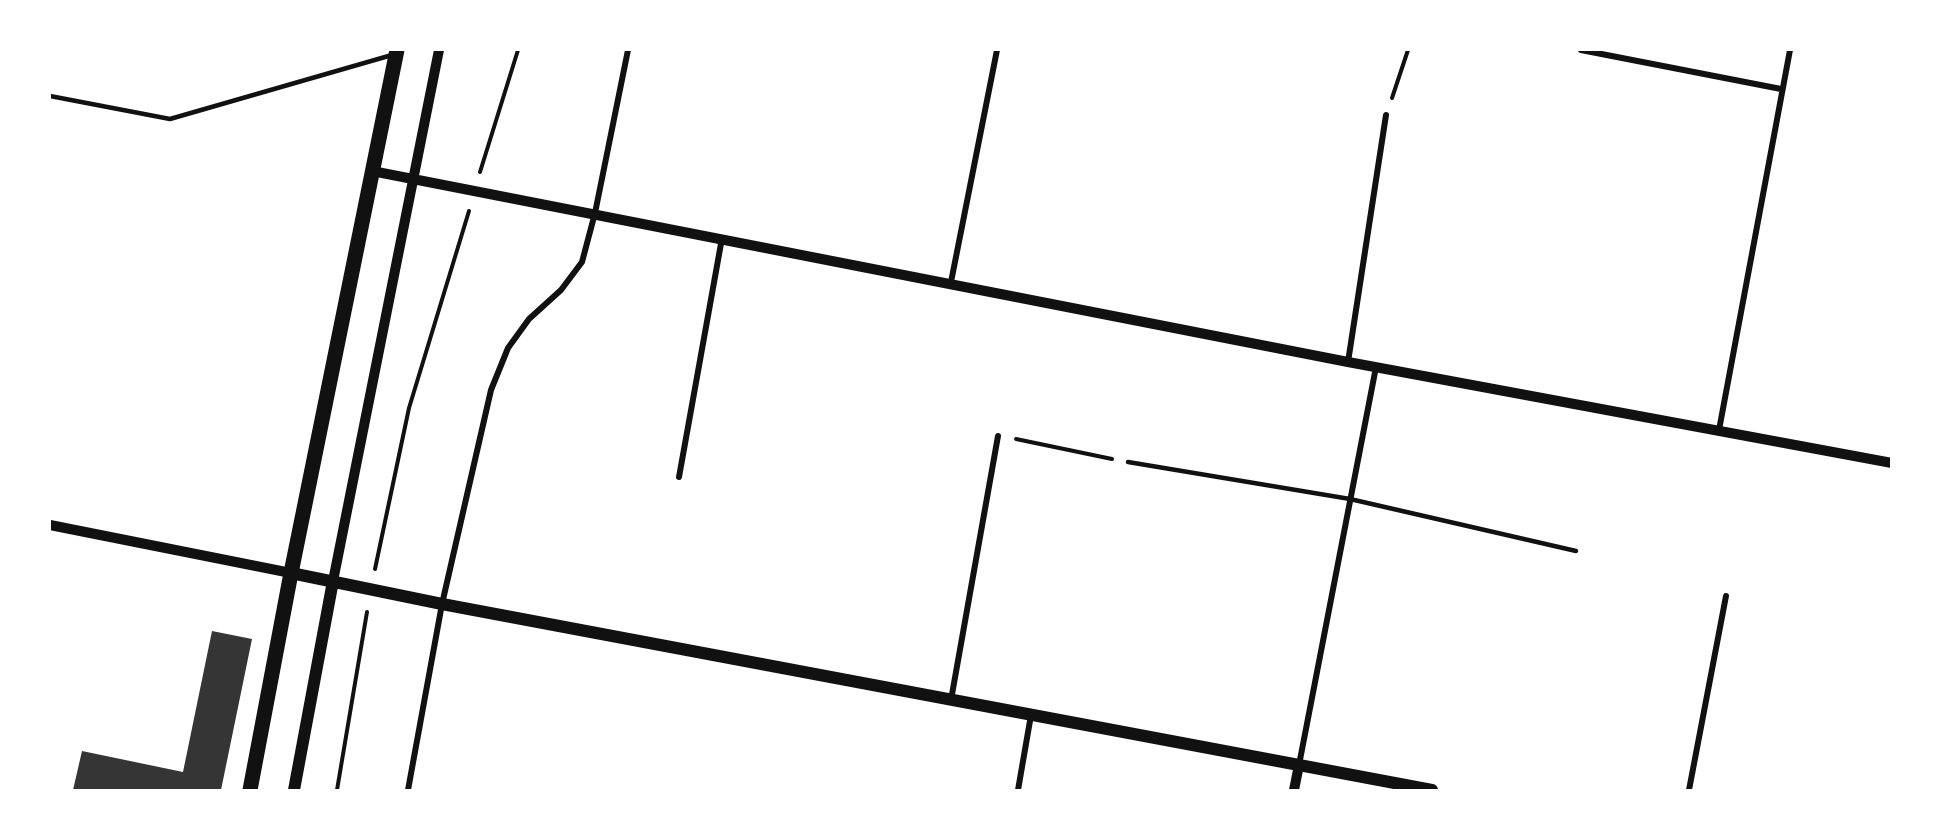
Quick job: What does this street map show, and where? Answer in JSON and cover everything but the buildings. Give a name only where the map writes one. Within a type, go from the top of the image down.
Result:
[{"type":"main road","points":[[250,790],[291,573],[396,52]]},
{"type":"main road","points":[[291,573],[442,604],[1432,790]]},
{"type":"main road","points":[[294,790],[333,581]]},
{"type":"street","points":[[333,581],[438,50]]},
{"type":"street","points":[[408,790],[442,604],[491,390],[508,348],[529,319],[561,290],[582,262],[595,213],[628,50]]},
{"type":"street","points":[[951,282],[997,50]]},
{"type":"street","points":[[1581,50],[1781,89]]},
{"type":"street","points":[[1719,430],[1790,50]]},
{"type":"street","points":[[1348,362],[1386,116]]},
{"type":"street","points":[[372,171],[951,282],[1348,362],[1892,463]]},
{"type":"street","points":[[679,477],[722,238]]},
{"type":"street","points":[[1294,790],[1376,367]]},
{"type":"street","points":[[951,700],[998,436]]},
{"type":"street","points":[[50,528],[291,573]]},
{"type":"street","points":[[1689,790],[1726,596]]},
{"type":"street","points":[[1018,790],[1031,715]]},
{"type":"lane","points":[[50,96],[170,119],[396,52]]},
{"type":"lane","points":[[1128,462],[1350,499],[1576,551]]},
{"type":"path","points":[[337,790],[371,588],[410,408],[518,50]]},
{"type":"path","points":[[1386,116],[1408,50]]},
{"type":"path","points":[[998,436],[1128,462]]}]
